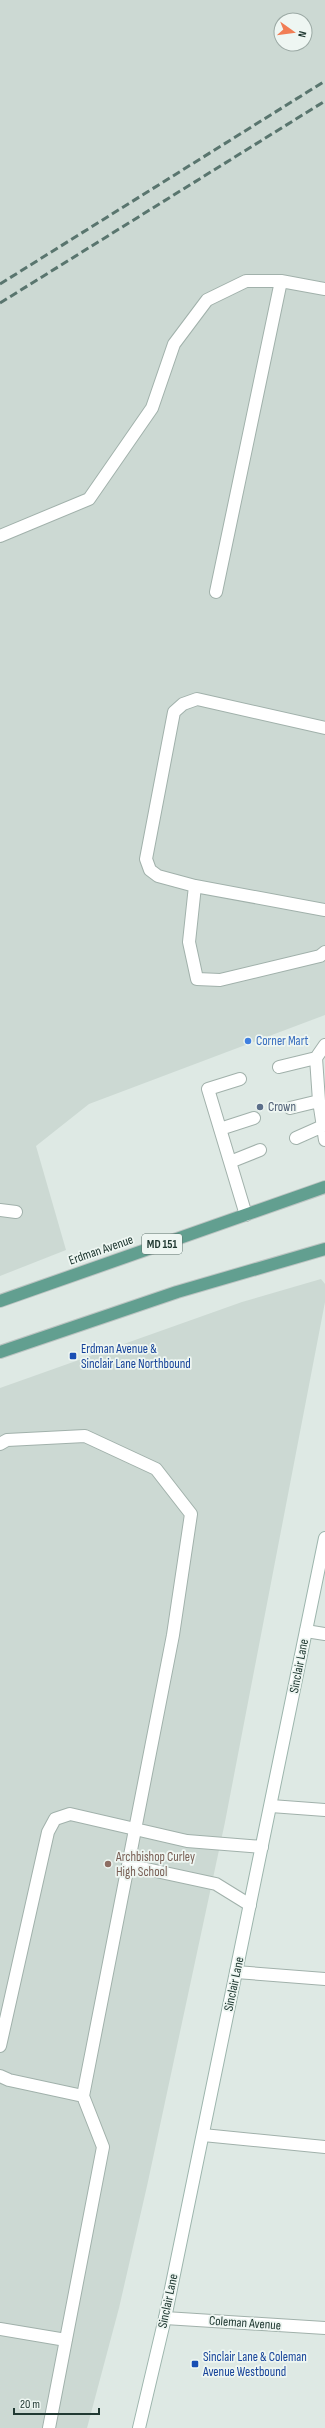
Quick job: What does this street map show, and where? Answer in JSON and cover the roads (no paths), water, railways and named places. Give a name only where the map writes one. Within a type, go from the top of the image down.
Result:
[{"type":"main road","points":[[0,536],[89,499],[152,408],[174,344],[207,300],[246,281],[281,281],[325,289]]},
{"type":"main road","points":[[216,592],[281,281]]},
{"type":"main road","points":[[325,728],[197,699],[183,704],[174,712],[146,859],[150,870],[158,876],[195,886],[325,910]]},
{"type":"main road","points":[[195,886],[189,942],[197,978],[220,980],[320,956],[325,952]]},
{"type":"main road","points":[[279,1067],[316,1058],[325,1045]]},
{"type":"main road","points":[[316,1058],[322,1085],[318,1101],[325,1140]]},
{"type":"main road","points":[[240,1079],[208,1089],[246,1215]]},
{"type":"main road","points":[[290,1108],[318,1101]]},
{"type":"main road","points":[[220,1129],[254,1118]]},
{"type":"main road","points":[[296,1138],[323,1126]]},
{"type":"main road","points":[[230,1162],[260,1150]]},
{"type":"main road","name":"Erdman Avenue","points":[[0,1301],[325,1188]]},
{"type":"main road","points":[[0,1210],[16,1212]]},
{"type":"main road","points":[[0,1352],[177,1292],[325,1249]]},
{"type":"main road","points":[[0,1444],[6,1440],[86,1436],[156,1469],[191,1514],[173,1635],[82,2096],[103,2147],[49,2428]]},
{"type":"main road","name":"Sinclair Lane","points":[[139,2428],[165,2318],[325,1538]]},
{"type":"main road","points":[[306,1631],[325,1634]]},
{"type":"main road","points":[[271,1806],[325,1810]]},
{"type":"main road","points":[[0,2046],[48,1832],[55,1819],[70,1814],[187,1841],[262,1847]]},
{"type":"main road","points":[[128,1865],[216,1884],[250,1905]]},
{"type":"main road","points":[[236,1972],[325,1979]]},
{"type":"main road","points":[[0,2076],[9,2080],[82,2096]]},
{"type":"main road","points":[[203,2135],[325,2147]]},
{"type":"main road","name":"Coleman Avenue","points":[[165,2318],[325,2328]]},
{"type":"main road","points":[[0,2329],[66,2340]]},
{"type":"railway","points":[[0,284],[325,81]]},
{"type":"railway","points":[[0,303],[325,101]]},
{"type":"place","name":"Corner Mart","points":[[248,1041]]},
{"type":"place","name":"Crown","points":[[260,1107]]},
{"type":"place","name":"Erdman Avenue & Sinclair Lane Northbound","points":[[73,1356]]},
{"type":"place","name":"Archbishop Curley High School","points":[[108,1864]]},
{"type":"place","name":"Sinclair Lane & Coleman Avenue Westbound","points":[[195,2364]]}]
